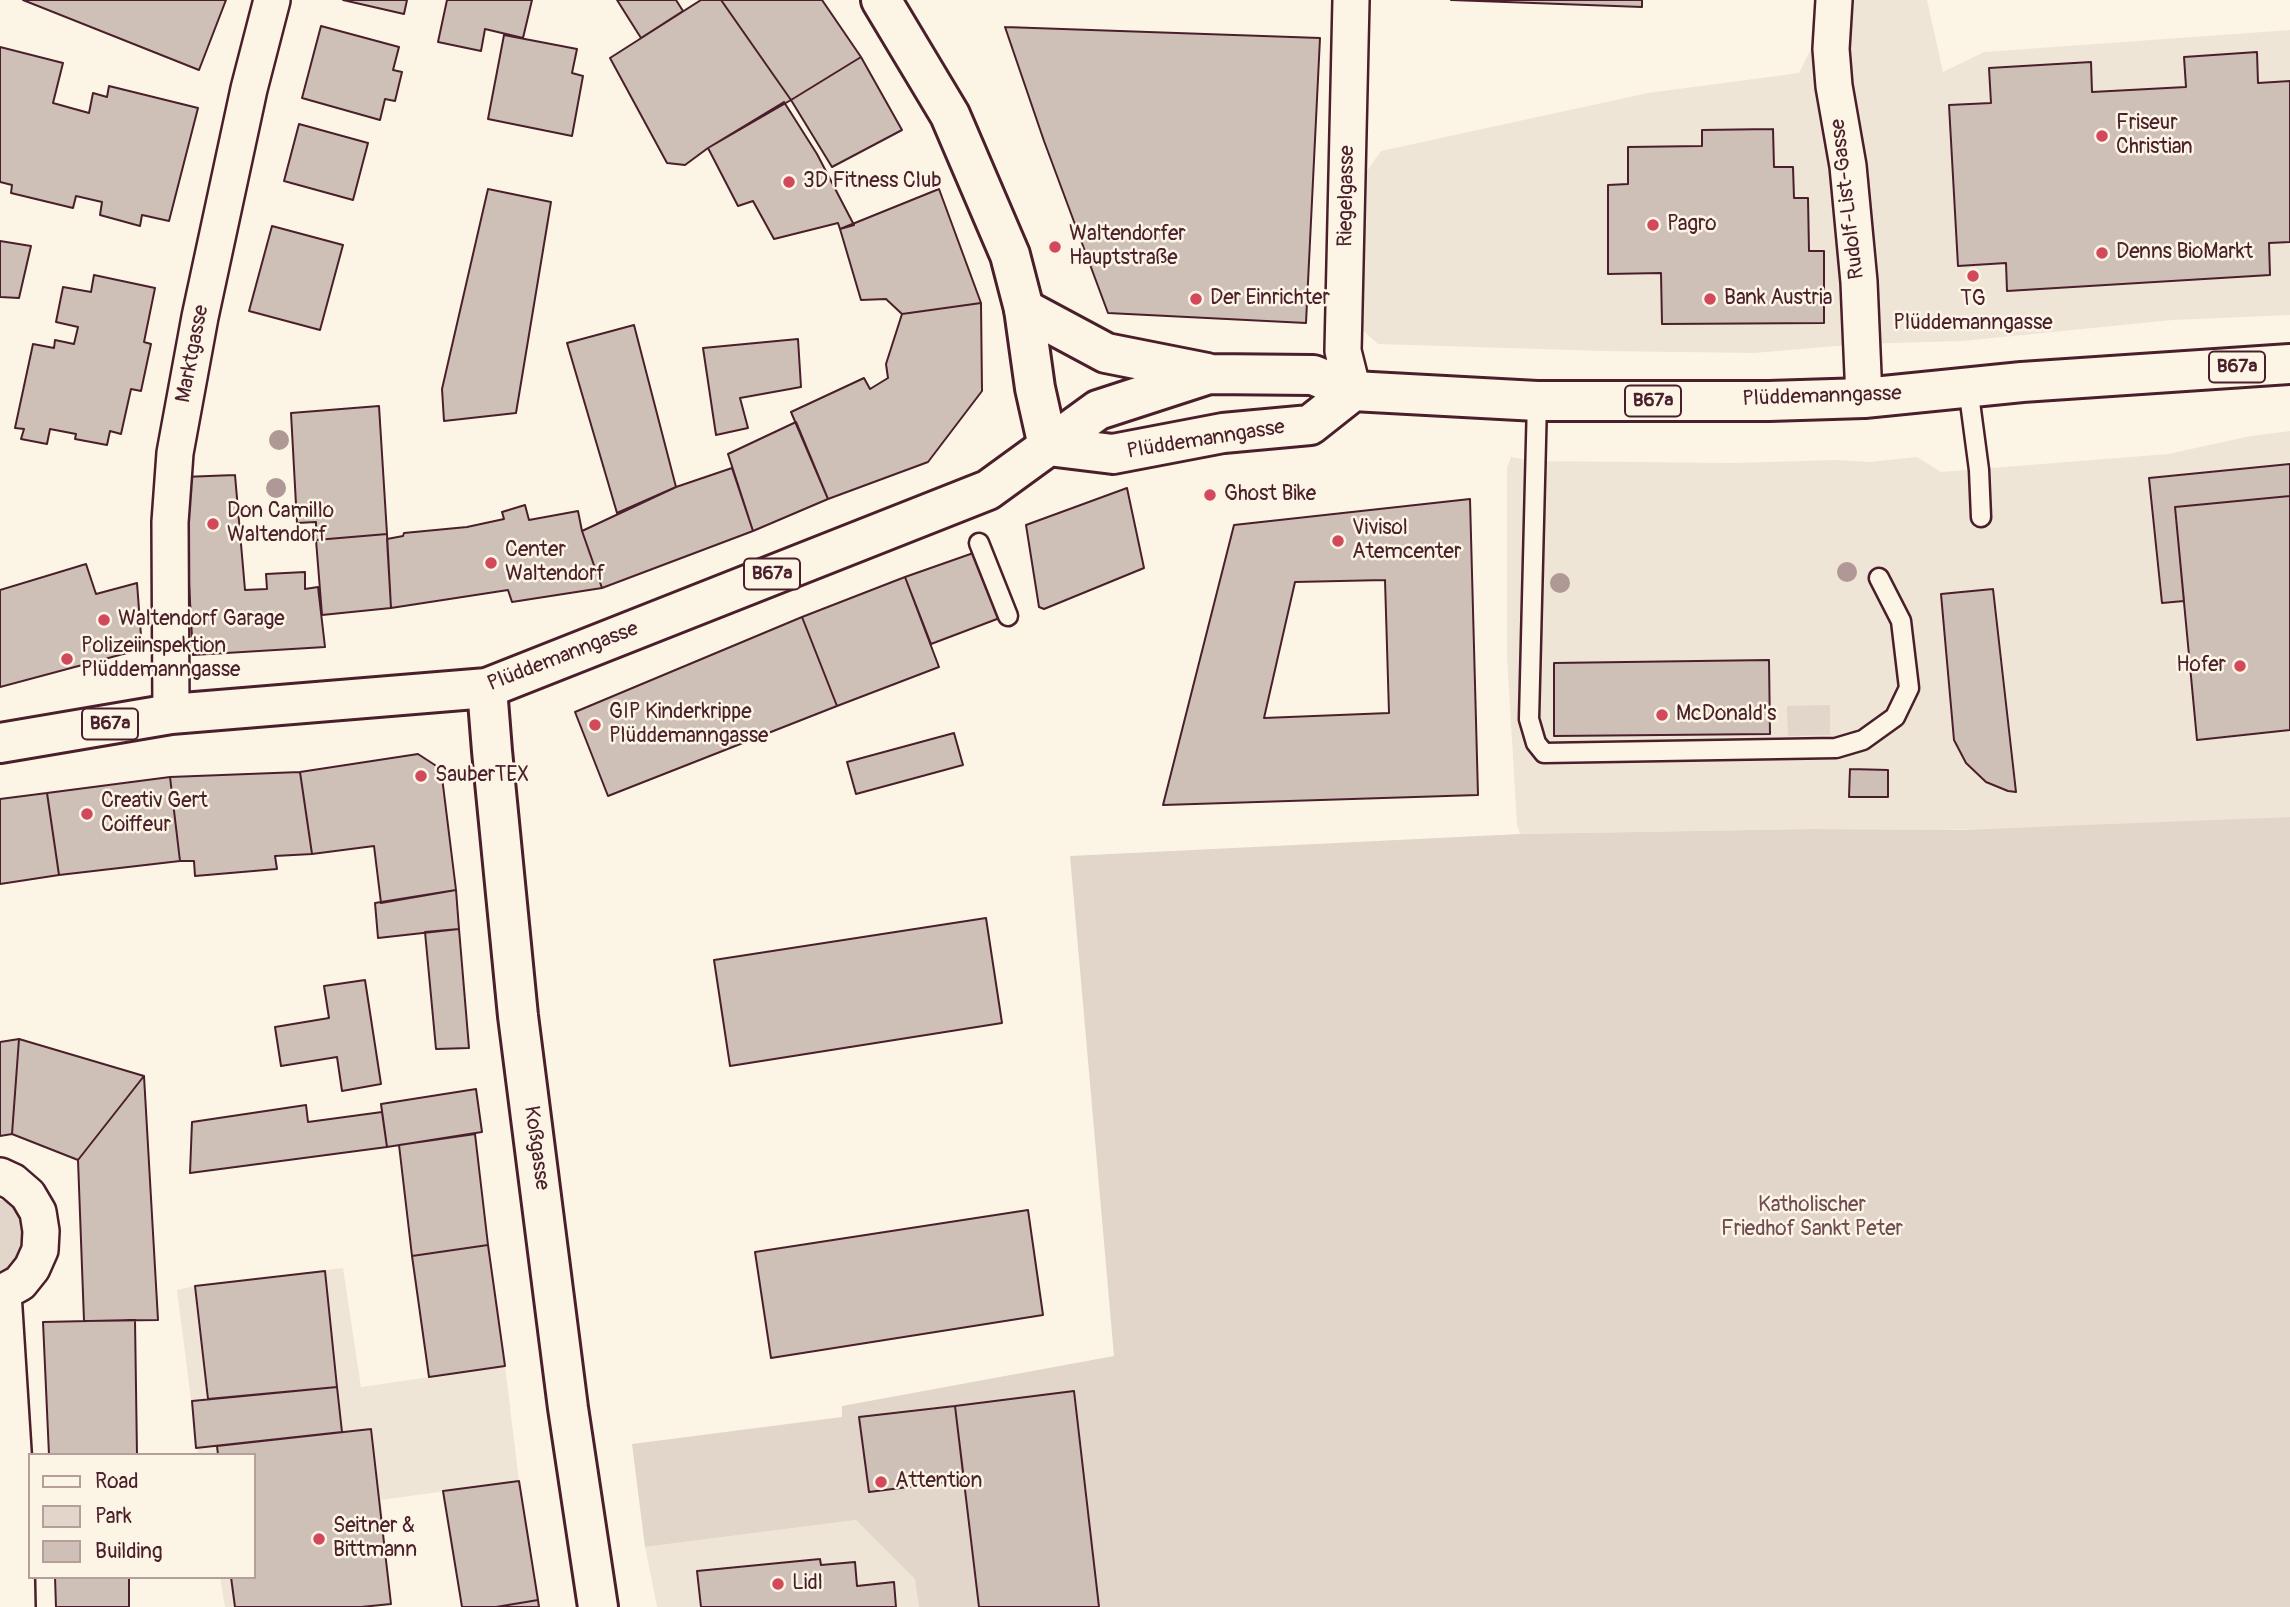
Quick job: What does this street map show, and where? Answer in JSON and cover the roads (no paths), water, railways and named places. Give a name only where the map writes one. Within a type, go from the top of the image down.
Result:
[{"type":"main road","points":[[881,0],[950,114],[1010,255],[1024,309],[1035,388],[1048,446]]},
{"type":"main road","points":[[1024,309],[1106,353],[1209,374]]},
{"type":"main road","name":"Plüddemanngasse","points":[[0,743],[171,714],[487,688],[988,490],[1098,410],[1209,374],[1313,375],[1353,391],[1537,401],[1769,401],[1864,398],[1968,387],[2290,364]]},
{"type":"main road","name":"Plüddemanngasse","points":[[1048,446],[1113,454],[1223,433],[1310,425],[1353,391]]},
{"type":"main road","name":"Koßgasse","points":[[487,688],[518,1016],[568,1408],[598,1607]]},
{"type":"street","name":"Marktgasse","points":[[171,714],[170,522],[174,453],[249,89],[272,0]]},
{"type":"street","name":"Riegelgasse","points":[[1351,0],[1343,351],[1353,391]]},
{"type":"street","name":"Rudolf-List-Gasse","points":[[1834,0],[1831,49],[1834,86],[1848,166],[1859,282],[1864,398]]},
{"type":"street","points":[[0,1176],[13,1182],[28,1195],[38,1212],[41,1231],[40,1250],[32,1268],[20,1283],[1,1293],[14,1466],[17,1607]]},
{"type":"lane","points":[[1968,387],[1979,470],[1981,517]]},
{"type":"lane","points":[[1537,401],[1529,719],[1536,743],[1544,753],[1836,748],[1863,740],[1895,717],[1909,688],[1901,621],[1878,578]]},
{"type":"lane","points":[[979,543],[1008,617]]},
{"type":"place","name":"Friseur Christian","points":[[2102,136]]},
{"type":"place","name":"3D Fitness Club","points":[[789,182]]},
{"type":"place","name":"Pagro","points":[[1653,225]]},
{"type":"place","name":"Waltendorfer Hauptstraße","points":[[1055,247]]},
{"type":"place","name":"Denns BioMarkt","points":[[2102,253]]},
{"type":"place","name":"TG Plüddemanngasse","points":[[1973,276]]},
{"type":"place","name":"Der Einrichter","points":[[1196,299]]},
{"type":"place","name":"Bank Austria","points":[[1710,299]]},
{"type":"place","name":"Ghost Bike","points":[[1210,495]]},
{"type":"place","name":"Don Camillo Waltendorf","points":[[213,524]]},
{"type":"place","name":"Vivisol Atemcenter","points":[[1338,541]]},
{"type":"place","name":"Center Waltendorf","points":[[491,563]]},
{"type":"place","name":"Waltendorf Garage","points":[[104,620]]},
{"type":"place","name":"Polizeiinspektion Plüddemanngasse","points":[[67,659]]},
{"type":"place","name":"Hofer","points":[[2240,666]]},
{"type":"place","name":"McDonald's","points":[[1662,715]]},
{"type":"place","name":"GIP Kinderkrippe Plüddemanngasse","points":[[595,725]]},
{"type":"place","name":"SauberTEX","points":[[421,776]]},
{"type":"place","name":"Creativ Gert Coiffeur","points":[[87,814]]},
{"type":"place","name":"Attention","points":[[881,1482]]},
{"type":"place","name":"Seitner & Bittmann","points":[[319,1539]]},
{"type":"place","name":"Lidl","points":[[778,1584]]},
{"type":"park label","name":"Katholischer Friedhof Sankt Peter","points":[[1812,1218]]}]
